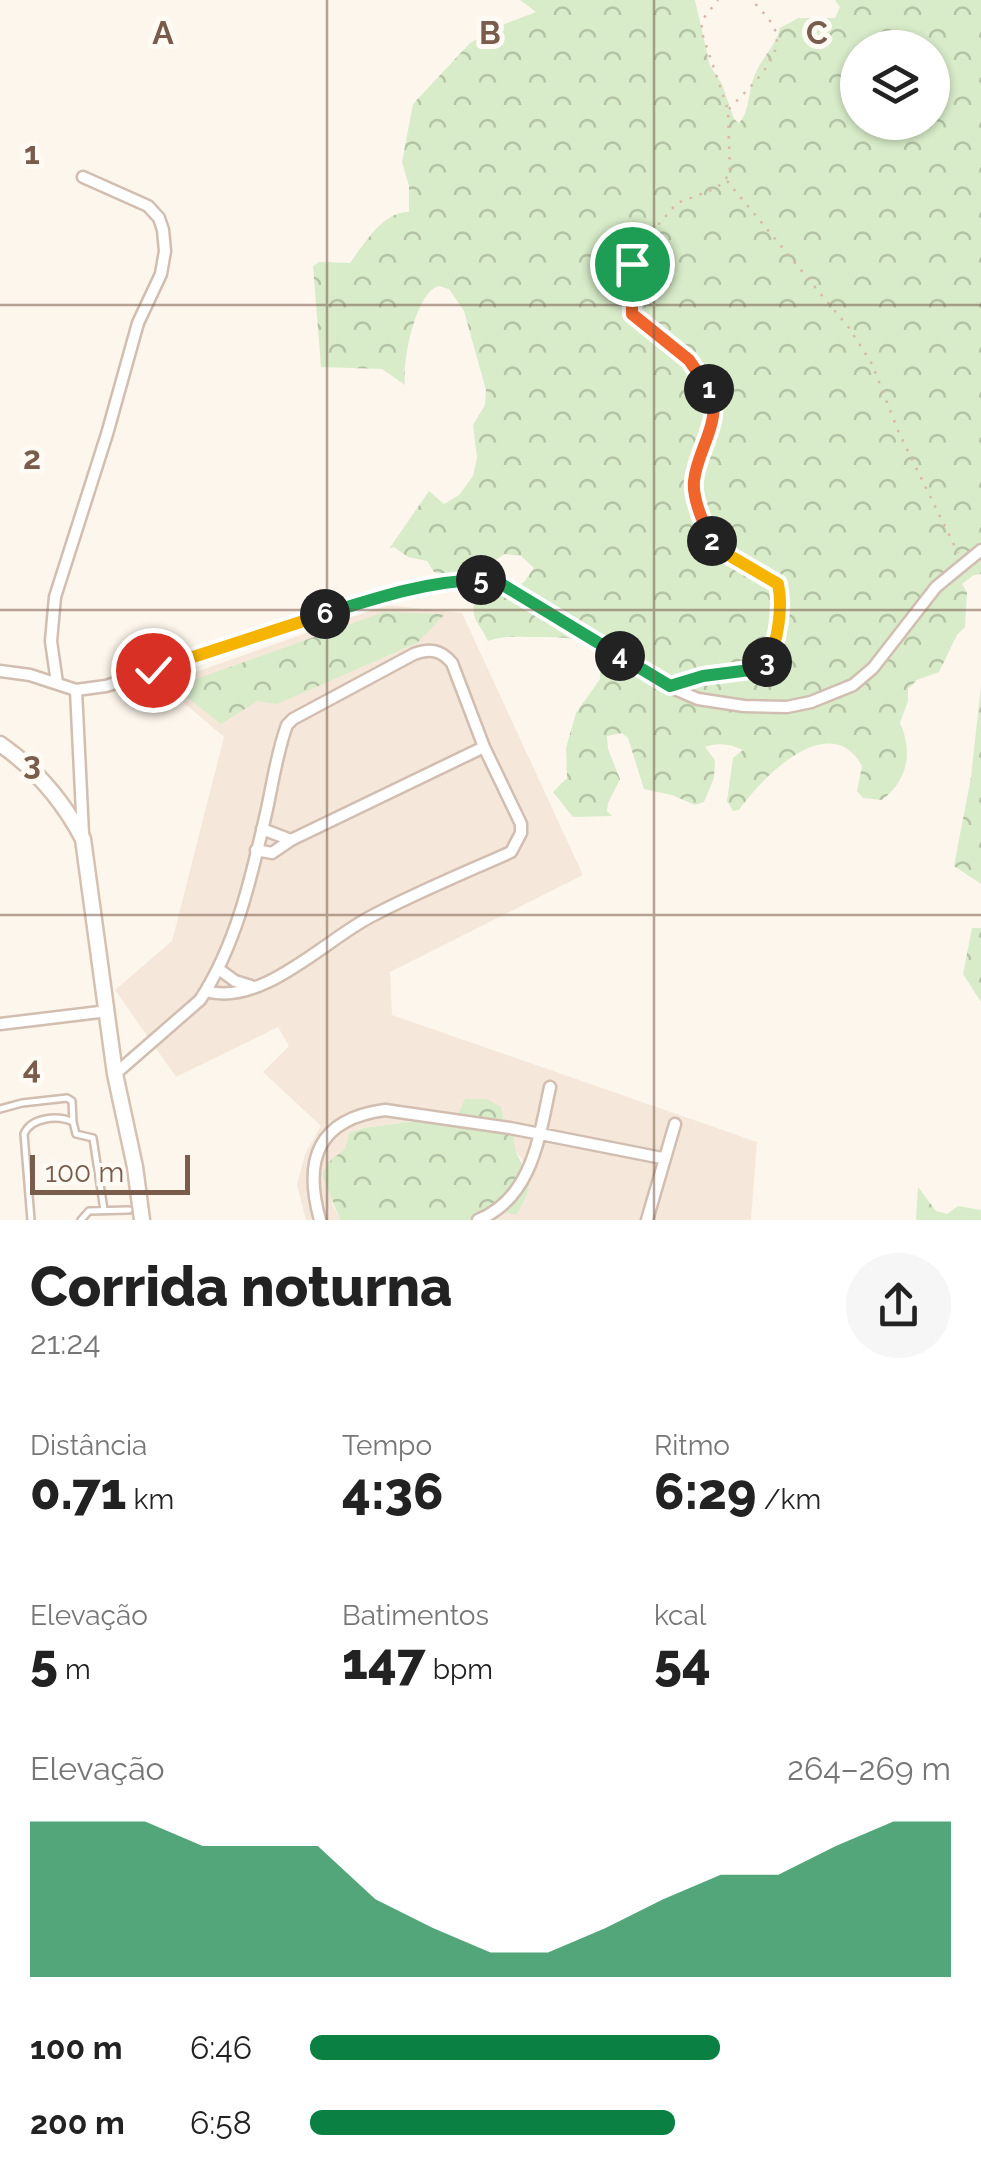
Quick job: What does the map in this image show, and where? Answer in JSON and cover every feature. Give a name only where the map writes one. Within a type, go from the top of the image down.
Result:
[{"type":"main road","points":[[0,744],[47,785],[68,810],[83,839],[115,1074],[142,1220]]},
{"type":"street","points":[[57,683],[52,641],[55,597],[138,323],[160,274],[165,251],[164,230],[148,206],[84,177]]},
{"type":"street","points":[[0,671],[76,690],[106,686],[385,595],[456,580],[485,580],[525,598],[698,699],[744,706],[787,706],[853,686],[873,668],[936,587],[981,550]]},
{"type":"street","points":[[115,1074],[200,1000],[206,991],[220,970],[262,829],[282,738],[293,719],[414,654],[435,650],[452,664],[484,747],[518,814],[521,833],[510,852],[368,918],[274,980],[228,995],[206,991]]},
{"type":"street","points":[[76,690],[83,839]]},
{"type":"street","points":[[256,850],[272,853],[291,840],[484,747]]},
{"type":"street","points":[[262,829],[291,840]]},
{"type":"street","points":[[220,970],[235,981],[252,986]]},
{"type":"street","points":[[0,1024],[108,1011]]},
{"type":"street","points":[[482,1219],[508,1202],[531,1166],[550,1087]]},
{"type":"street","points":[[320,1220],[312,1193],[312,1171],[318,1152],[341,1124],[365,1113],[400,1112],[662,1158]]},
{"type":"street","points":[[647,1220],[675,1124]]},
{"type":"lane","points":[[0,1109],[22,1102],[67,1098],[72,1102],[76,1134],[96,1142],[104,1210]]},
{"type":"lane","points":[[31,1220],[24,1134],[27,1126],[36,1120],[67,1118],[73,1122]]},
{"type":"lane","points":[[81,1220],[89,1211],[129,1210]]},
{"type":"path","points":[[670,686],[703,676],[758,669],[772,654],[779,616],[778,584],[720,550],[711,540],[694,490],[700,453],[713,422],[714,399],[689,360],[635,319],[629,306],[632,264],[642,244],[677,203],[706,193],[727,181],[730,174],[728,110],[702,30],[703,19],[718,0]]},
{"type":"path","points":[[728,110],[764,68],[776,42],[776,31],[752,0]]},
{"type":"path","points":[[727,181],[850,328],[872,364],[918,474],[964,563]]},
{"type":"shaded area","points":[[386,605],[462,613],[583,875],[390,972],[392,1015],[757,1142],[751,1220],[483,1220],[504,1212],[514,1213],[525,1202],[529,1185],[525,1164],[513,1147],[514,1136],[487,1099],[466,1099],[458,1114],[446,1122],[414,1121],[349,1133],[345,1149],[331,1160],[332,1204],[340,1220],[306,1220],[297,1185],[305,1154],[321,1126],[263,1072],[289,1046],[278,1027],[176,1077],[115,990],[172,941],[224,737],[162,684]]},
{"type":"green space","points":[[520,0],[695,0],[710,66],[739,123],[757,71],[780,28],[798,18],[835,18],[840,7],[835,0],[981,0],[981,574],[962,584],[967,592],[965,627],[939,672],[917,680],[908,689],[900,723],[906,765],[898,784],[882,800],[863,798],[857,791],[862,766],[848,750],[833,744],[797,754],[763,781],[739,810],[733,811],[727,801],[733,758],[743,750],[719,744],[705,747],[715,760],[714,778],[704,802],[695,805],[644,789],[628,738],[622,733],[607,736],[620,779],[608,803],[607,811],[612,816],[573,817],[553,792],[567,778],[566,748],[576,713],[600,679],[600,655],[586,644],[564,638],[513,637],[488,641],[474,616],[475,593],[491,586],[509,590],[524,582],[534,568],[521,556],[505,554],[473,575],[459,577],[434,572],[427,561],[408,557],[394,547],[389,549],[429,491],[444,504],[459,495],[473,476],[477,458],[473,425],[485,405],[486,390],[464,311],[449,289],[438,286],[417,315],[408,346],[405,385],[382,369],[321,367],[313,266],[319,262],[350,263],[383,223],[409,212],[409,186],[402,162],[413,104],[470,43],[497,27],[536,12]]},
{"type":"green space","points":[[384,612],[445,614],[417,643],[277,704],[257,701],[221,724],[174,687]]},
{"type":"green space","points":[[981,686],[981,884],[954,866],[971,777]]},
{"type":"green space","points":[[972,928],[981,928],[981,1002],[963,974]]},
{"type":"green space","points":[[465,1099],[487,1099],[501,1107],[504,1123],[514,1136],[528,1179],[525,1200],[516,1215],[504,1212],[483,1220],[340,1220],[322,1174],[345,1149],[349,1133],[414,1121],[446,1122],[458,1114]]},
{"type":"green space","points":[[918,1187],[936,1211],[947,1214],[958,1206],[981,1210],[981,1220],[916,1220]]},
{"type":"route","points":[[153,670],[385,595],[456,580],[485,580],[503,585],[670,686],[703,676],[758,669],[770,660],[779,616],[778,584],[720,550],[711,540],[694,490],[700,453],[713,422],[714,399],[689,360],[635,319],[629,306],[632,264]]}]
